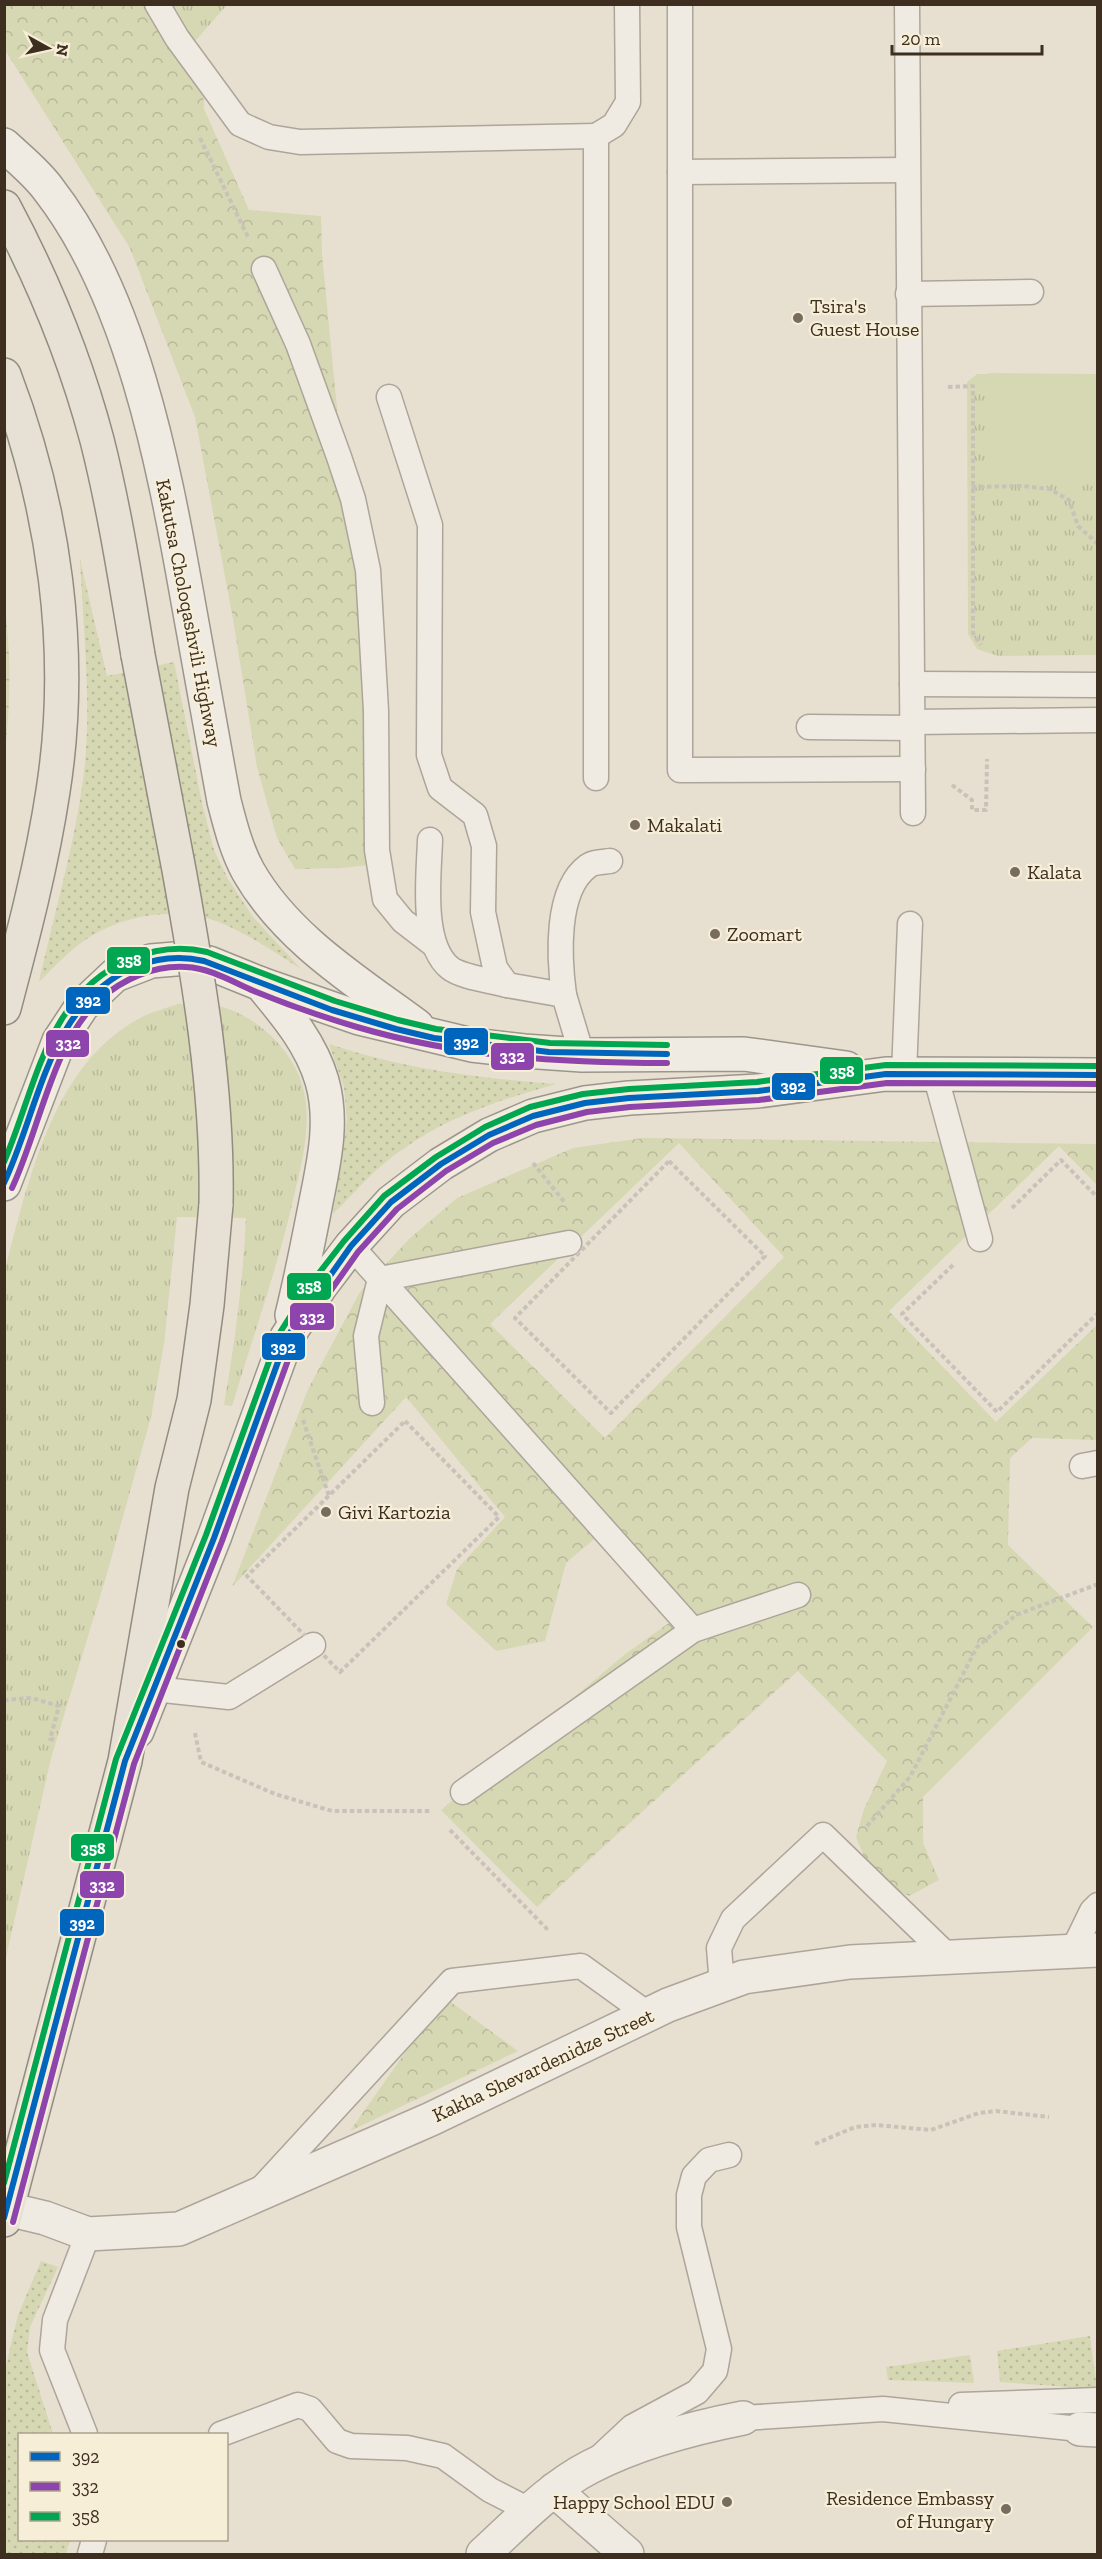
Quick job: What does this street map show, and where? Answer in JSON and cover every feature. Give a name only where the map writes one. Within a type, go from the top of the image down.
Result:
[{"type":"main road","name":"Kakutsa Choloqashvili Highway","points":[[4,145],[49,189],[88,251],[123,331],[150,421],[171,505],[224,801],[234,837],[248,870],[269,902],[318,953],[430,1036]]},
{"type":"main road","points":[[4,207],[48,301],[97,439],[115,519],[138,656],[199,980],[217,1148],[216,1204],[207,1305],[194,1400],[172,1488],[125,1761],[6,2214]]},
{"type":"main road","points":[[4,375],[18,410],[44,508],[56,580],[60,643],[60,717],[53,789],[41,856],[4,1008]]},
{"type":"main road","points":[[4,1184],[59,1041],[82,1006],[115,975],[151,961],[187,958],[208,963],[359,1018],[472,1045],[524,1052],[582,1055],[744,1054],[909,1074],[1098,1075]]},
{"type":"main road","points":[[125,1761],[214,1538],[287,1337],[301,1280],[326,1149],[328,1114],[322,1080],[292,1021],[261,984]]},
{"type":"main road","points":[[287,1337],[351,1246],[391,1202],[441,1164],[489,1134],[533,1116],[585,1103],[629,1098],[758,1091],[909,1074]]},
{"type":"main road","name":"Kakha Shevardenidze Street","points":[[6,2214],[45,2218],[88,2234],[179,2229],[431,2119],[668,2005],[744,1977],[850,1962],[1085,1951]]},
{"type":"main road","points":[[483,2554],[543,2501],[589,2467],[701,2426],[743,2418]]},
{"type":"main road","points":[[543,2501],[627,2554]]},
{"type":"lane","points":[[157,4],[177,38],[240,124],[269,137],[300,141],[596,136],[614,125],[628,102],[627,4]]},
{"type":"lane","points":[[680,4],[680,770],[912,769]]},
{"type":"lane","points":[[907,4],[913,813]]},
{"type":"lane","points":[[596,136],[596,778]]},
{"type":"lane","points":[[680,172],[907,170]]},
{"type":"lane","points":[[264,269],[298,344],[339,458],[352,499],[369,570],[376,711],[377,850],[385,899],[403,921],[433,945],[450,968],[507,985],[564,995]]},
{"type":"lane","points":[[908,294],[1031,292]]},
{"type":"lane","points":[[389,397],[430,525],[429,755],[440,788],[475,815],[484,846],[483,912],[495,968],[507,985]]},
{"type":"lane","points":[[912,684],[1098,685]]},
{"type":"lane","points":[[809,727],[1098,720]]},
{"type":"lane","points":[[430,840],[428,899],[433,945]]},
{"type":"lane","points":[[582,1055],[564,995],[560,943],[566,900],[575,878],[590,864],[610,861]]},
{"type":"lane","points":[[910,924],[909,1074],[980,1239]]},
{"type":"lane","points":[[380,1279],[578,1236]]},
{"type":"lane","points":[[351,1246],[693,1630]]},
{"type":"lane","points":[[372,1403],[366,1336],[380,1279]]},
{"type":"lane","points":[[464,1792],[693,1630],[798,1595]]},
{"type":"lane","points":[[154,1689],[229,1697],[313,1645]]},
{"type":"lane","points":[[722,1985],[719,1948],[733,1919],[823,1835],[949,1957]]},
{"type":"lane","points":[[1085,1951],[1092,1911],[1098,1905]]},
{"type":"lane","points":[[252,2198],[452,1981],[581,1966],[648,2015]]},
{"type":"lane","points":[[589,2467],[632,2427],[697,2392],[715,2372],[719,2349],[689,2227],[689,2195],[694,2176],[709,2160],[729,2155]]},
{"type":"lane","points":[[85,2433],[52,2350],[56,2320],[88,2234]]},
{"type":"lane","points":[[743,2418],[883,2409],[1098,2400]]},
{"type":"lane","points":[[224,2433],[298,2405],[315,2415],[337,2441],[351,2446],[407,2448],[443,2456],[490,2490],[543,2501]]},
{"type":"lane","points":[[883,2409],[1089,2430]]},
{"type":"path","points":[[909,387],[973,386],[973,633],[980,645],[989,648]]},
{"type":"path","points":[[972,487],[1021,486],[1050,489],[1069,500],[1078,526],[1098,544]]},
{"type":"path","points":[[986,810],[987,794]]},
{"type":"path","points":[[527,1156],[571,1211]]},
{"type":"path","points":[[1098,1198],[1061,1160],[902,1314],[997,1412],[1098,1313]]},
{"type":"path","points":[[669,1161],[765,1256],[611,1413],[515,1318],[593,1238],[669,1161]]},
{"type":"path","points":[[578,1236],[593,1238]]},
{"type":"path","points":[[300,1410],[329,1496]]},
{"type":"path","points":[[405,1421],[499,1517],[340,1672],[247,1576],[329,1496],[405,1421]]},
{"type":"path","points":[[842,1853],[910,1777],[977,1647],[1016,1615],[1098,1584]]},
{"type":"path","points":[[4,1700],[31,1698],[59,1706],[50,1739],[56,1740]]},
{"type":"path","points":[[197,1734],[201,1762],[275,1794],[332,1811],[431,1811],[439,1819]]},
{"type":"path","points":[[447,1827],[581,1966]]},
{"type":"path","points":[[815,2144],[855,2127],[876,2125],[931,2130],[979,2113],[996,2111],[1049,2118]]},
{"type":"green space","points":[[5,5],[174,5],[195,41],[203,76],[204,109],[249,210],[321,216],[322,254],[347,511],[366,639],[376,864],[343,868],[295,869],[277,838],[257,767],[233,619],[195,417],[130,248],[5,50]]},
{"type":"green space","points":[[174,5],[227,5],[195,41]]},
{"type":"green space","points":[[988,373],[1097,374],[1097,479],[989,479]]},
{"type":"green space","points":[[977,374],[1097,374],[1097,655],[998,656],[977,649],[968,634],[967,382]]},
{"type":"green space","points":[[80,559],[107,676],[174,662],[202,803],[214,850],[228,879],[253,917],[301,969],[255,940],[219,922],[192,915],[162,914],[118,923],[91,936],[70,952],[39,982],[71,846],[85,764],[87,687]]},
{"type":"green space","points":[[4,599],[9,676],[5,752]]},
{"type":"green space","points":[[178,1004],[215,1005],[231,1010],[261,1027],[285,1051],[301,1081],[305,1097],[307,1120],[303,1154],[290,1215],[232,1406],[224,1405],[238,1312],[246,1218],[177,1217],[164,1344],[151,1417],[106,1577],[51,1758],[5,1962],[5,1269],[36,1162],[49,1126],[66,1092],[87,1062],[113,1036],[144,1016]]},
{"type":"green space","points":[[329,1044],[385,1060],[441,1071],[556,1084],[489,1105],[425,1135],[379,1168],[333,1214],[347,1120],[344,1087]]},
{"type":"green space","points":[[643,1138],[1097,1144],[1097,1185],[1059,1146],[889,1311],[996,1422],[1098,1324],[1097,1440],[1032,1438],[1010,1458],[1008,1545],[1093,1627],[923,1797],[923,1843],[939,1880],[909,1896],[873,1878],[856,1837],[864,1809],[887,1761],[798,1671],[537,1907],[441,1810],[624,1655],[673,1620],[599,1535],[566,1563],[545,1641],[496,1651],[446,1604],[457,1569],[505,1517],[406,1397],[232,1587],[308,1389],[360,1292],[409,1239],[457,1198],[573,1148]],"holes":[[[679,1143],[784,1257],[605,1438],[490,1324]]]},
{"type":"green space","points":[[444,1997],[518,2051],[350,2131]]},
{"type":"green space","points":[[41,2261],[58,2267],[30,2327],[27,2352],[53,2433],[18,2433],[18,2541],[70,2541],[66,2554],[5,2554],[5,2369],[18,2315]]},
{"type":"green space","points":[[1090,2336],[1097,2389],[1000,2382],[997,2351]]},
{"type":"green space","points":[[970,2355],[974,2383],[888,2380],[886,2367]]},
{"type":"transit line","name":"358","points":[[4,1162],[36,1074],[62,1018],[80,994],[103,974],[131,959],[159,951],[188,949],[207,952],[335,1001],[436,1029],[550,1043],[667,1045]]},
{"type":"transit line","name":"392","points":[[4,1183],[51,1059],[66,1030],[84,1004],[107,982],[137,966],[153,961],[179,958],[204,961],[332,1010],[434,1038],[549,1052],[667,1054]]},
{"type":"transit line","name":"332","points":[[12,1188],[58,1063],[83,1018],[108,992],[140,975],[162,968],[186,967],[204,970],[318,1015],[395,1037],[434,1045],[472,1052],[550,1060],[667,1063]]},
{"type":"transit line","name":"358","points":[[4,2183],[116,1759],[206,1535],[279,1334],[312,1282],[384,1196],[436,1157],[485,1127],[530,1107],[583,1094],[629,1089],[757,1082],[886,1065],[1098,1066]]},
{"type":"transit line","name":"392","points":[[4,2218],[125,1761],[214,1538],[287,1337],[351,1246],[391,1202],[441,1164],[489,1135],[533,1116],[585,1103],[629,1098],[758,1091],[886,1074],[1098,1075]]},
{"type":"transit line","name":"332","points":[[13,2222],[134,1764],[222,1541],[295,1341],[358,1252],[397,1209],[446,1171],[493,1143],[536,1125],[587,1112],[630,1107],[759,1100],[887,1083],[1098,1084]]},
{"type":"place","name":"Tsira's Guest House","points":[[798,318]]},
{"type":"place","name":"Makalati","points":[[635,825]]},
{"type":"place","name":"Kalata","points":[[1015,872]]},
{"type":"place","name":"Zoomart","points":[[715,934]]},
{"type":"place","name":"Givi Kartozia","points":[[326,1512]]},
{"type":"place","name":"Happy School EDU","points":[[727,2502]]},
{"type":"place","name":"Residence Embassy of Hungary","points":[[1006,2509]]}]
